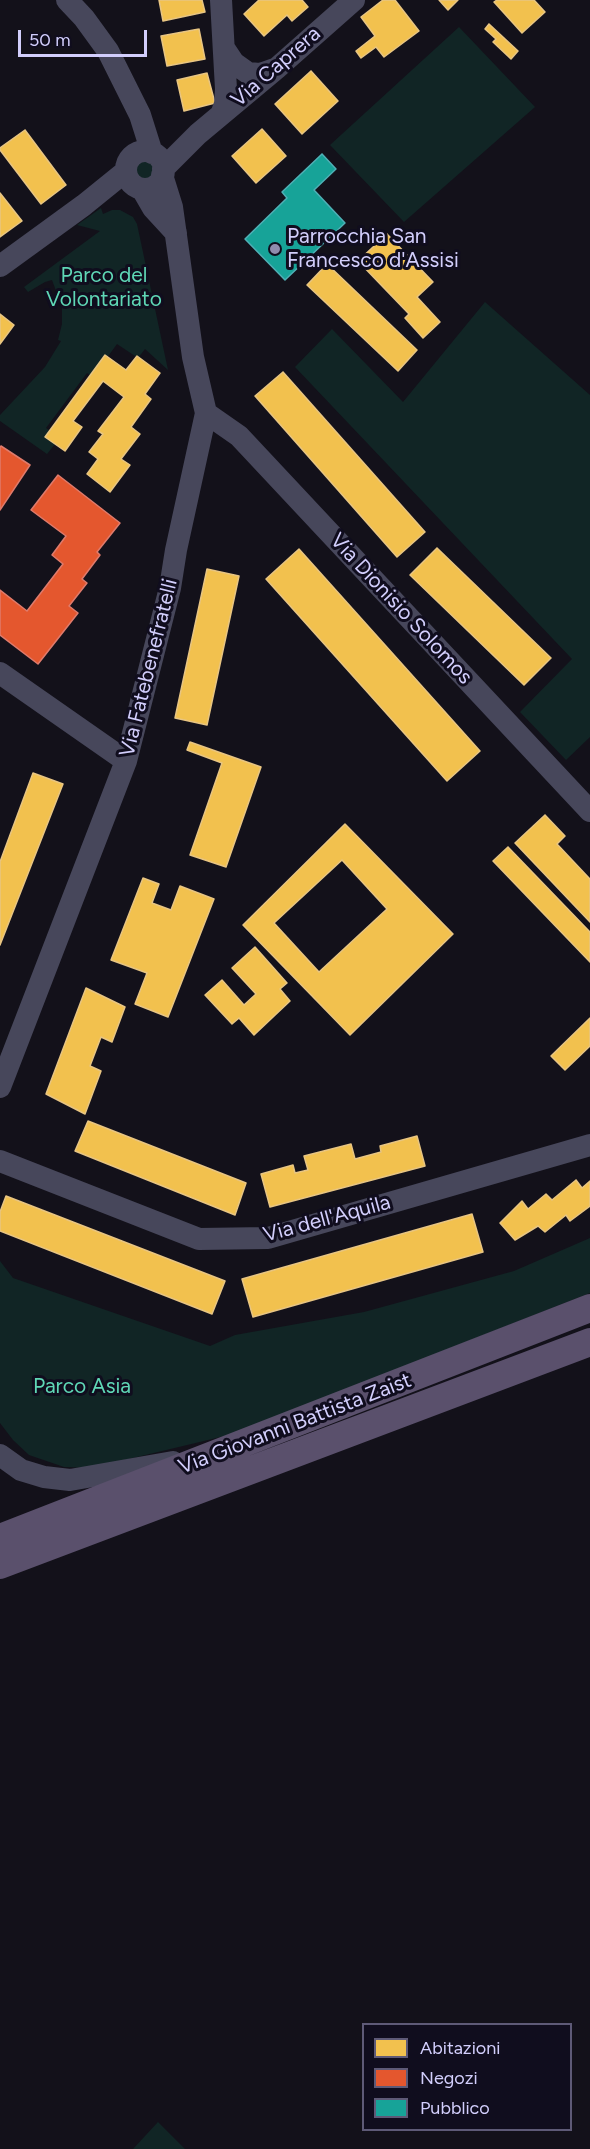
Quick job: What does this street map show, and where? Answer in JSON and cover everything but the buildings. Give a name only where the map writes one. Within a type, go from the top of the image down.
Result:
[{"type":"main road","name":"Via Giovanni Battista Zaist","points":[[0,1538],[221,1454],[590,1308]]},
{"type":"main road","name":"Via Giovanni Battista Zaist","points":[[0,1565],[590,1342]]},
{"type":"street","name":"Via Fatebenefratelli","points":[[0,1087],[126,761],[170,588],[206,413],[193,357],[172,207],[159,164],[133,101],[108,51],[84,18],[67,0]]},
{"type":"street","points":[[220,0],[225,97],[220,115]]},
{"type":"street","name":"Via Caprera","points":[[133,176],[157,184],[159,164],[277,68],[354,0]]},
{"type":"street","points":[[224,48],[234,63],[248,73],[260,74],[277,68]]},
{"type":"street","points":[[133,101],[133,176],[153,208],[176,233]]},
{"type":"street","points":[[0,266],[84,205],[133,176],[140,152],[159,164]]},
{"type":"street","name":"Via Dionisio Solomos","points":[[206,413],[239,436],[590,811]]},
{"type":"street","points":[[0,673],[126,761]]},
{"type":"street","name":"Via dell'Aquila","points":[[0,1161],[199,1239],[268,1238],[590,1145]]},
{"type":"street","points":[[0,1455],[21,1470],[44,1477],[70,1480],[221,1454]]},
{"type":"green space","points":[[459,27],[535,107],[404,222],[330,145]]},
{"type":"green space","points":[[144,158],[152,161],[155,169],[152,177],[144,180],[136,177],[133,169],[136,161]]},
{"type":"green space","name":"Parco del Volontariato","points":[[101,208],[103,214],[112,210],[120,210],[133,217],[137,224],[168,370],[145,349],[138,358],[117,344],[93,377],[87,373],[46,428],[60,438],[47,454],[0,421],[0,415],[45,367],[61,341],[58,340],[62,324],[62,307],[52,280],[28,292],[24,287],[100,231],[77,225]]},
{"type":"green space","points":[[485,302],[590,395],[590,737],[566,760],[520,712],[572,659],[295,367],[332,329],[403,402]]},
{"type":"green space","name":"Parco Asia","points":[[590,1238],[590,1293],[233,1434],[91,1468],[64,1467],[29,1455],[0,1423],[0,1261],[13,1278],[210,1346],[235,1335],[364,1312],[514,1271]]},
{"type":"green space","points":[[158,2122],[185,2149],[133,2149]]},
{"type":"place","name":"Parrocchia San Francesco d'Assisi","points":[[275,249]]}]
